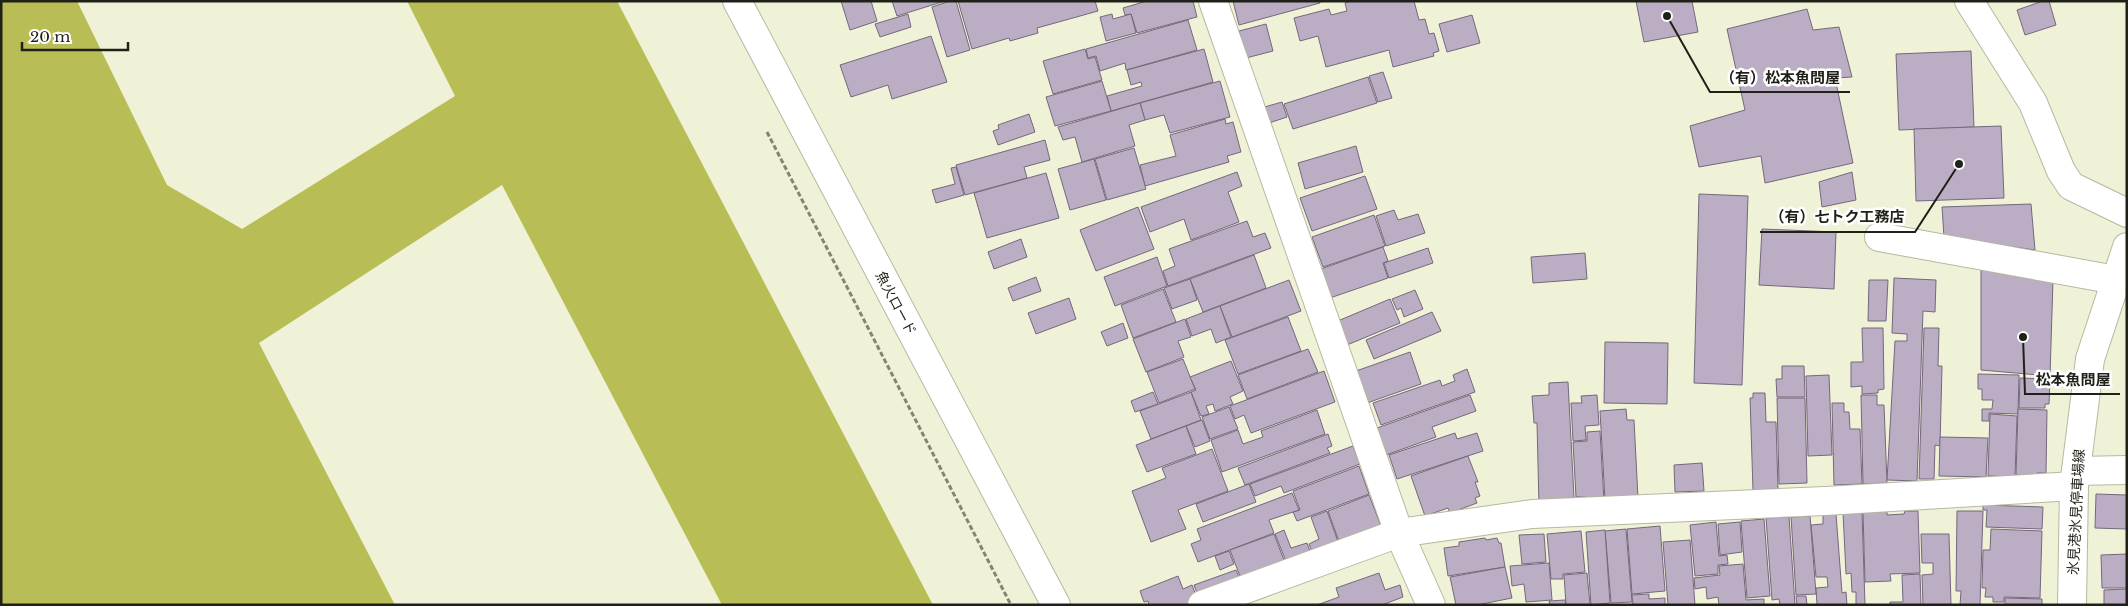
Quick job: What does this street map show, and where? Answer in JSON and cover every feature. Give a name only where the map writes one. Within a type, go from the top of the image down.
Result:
[{"type":"street","name":"魚火ロード","points":[[737,1],[1056,605]]},
{"type":"street","points":[[1213,1],[1400,533],[1431,605]]},
{"type":"street","points":[[1969,1],[2034,103],[2061,171],[2071,186],[2127,213]]},
{"type":"street","points":[[1879,237],[2116,280]]},
{"type":"street","name":"氷見港氷見停車場線","points":[[2072,605],[2075,478],[2090,358],[2127,247]]},
{"type":"street","points":[[1202,605],[1400,533],[1532,514],[1826,501],[2075,478],[2127,470]]},
{"type":"path","points":[[764,127],[1011,605]]},
{"type":"shaded area","points":[[1,1],[617,1],[933,605],[1,605]]},
{"type":"pier","points":[[77,1],[407,1],[455,96],[242,229],[167,185]]},
{"type":"pier","points":[[502,185],[722,605],[395,605],[259,343]]},
{"type":"building","points":[[841,1],[871,1],[877,21],[850,30]]},
{"type":"building","points":[[892,1],[945,1],[897,16]]},
{"type":"building","points":[[956,1],[970,50],[947,57],[932,7]]},
{"type":"building","points":[[958,1],[1095,1],[1098,11],[1037,28],[1038,33],[1010,41],[1009,38],[972,49]]},
{"type":"building","points":[[1147,1],[1193,1],[1197,17],[1137,33],[1131,14],[1125,15],[1123,8]]},
{"type":"building","points":[[1233,1],[1320,1],[1320,3],[1239,25]]},
{"type":"building","points":[[1351,1],[1414,1],[1419,20],[1425,19],[1429,34],[1434,33],[1439,51],[1433,53],[1434,56],[1393,67],[1389,50],[1326,67],[1318,36],[1300,41],[1294,18],[1329,9],[1331,15],[1347,11],[1345,3]]},
{"type":"building","points":[[1636,1],[1692,1],[1698,32],[1644,42]]},
{"type":"building","points":[[2043,1],[2049,1],[2056,25],[2025,35],[2017,10]]},
{"type":"building","points":[[1807,9],[1813,30],[1839,27],[1852,77],[1835,78],[1853,163],[1765,183],[1761,156],[1699,167],[1690,126],[1745,110],[1727,29]]},
{"type":"building","points":[[908,14],[911,27],[880,37],[875,24]]},
{"type":"building","points":[[1112,14],[1113,19],[1131,14],[1136,33],[1106,41],[1100,17]]},
{"type":"building","points":[[1472,15],[1480,43],[1447,52],[1439,24]]},
{"type":"building","points":[[1188,20],[1197,50],[1126,70],[1125,63],[1100,71],[1096,56],[1088,58],[1086,49]]},
{"type":"building","points":[[1266,24],[1273,51],[1246,58],[1239,31]]},
{"type":"building","points":[[931,36],[947,82],[892,99],[888,85],[851,97],[840,65]]},
{"type":"building","points":[[1085,49],[1088,59],[1095,57],[1102,80],[1053,94],[1043,61]]},
{"type":"building","points":[[1204,49],[1213,82],[1111,111],[1107,96],[1142,86],[1141,82],[1131,85],[1127,70]]},
{"type":"building","points":[[1971,51],[1974,127],[1899,130],[1896,54]]},
{"type":"building","points":[[1383,72],[1392,98],[1378,102],[1369,76]]},
{"type":"building","points":[[1368,77],[1377,103],[1293,129],[1284,104]]},
{"type":"building","points":[[1102,81],[1111,111],[1055,126],[1046,97]]},
{"type":"building","points":[[1220,81],[1230,117],[1170,133],[1164,115],[1145,120],[1140,103]]},
{"type":"building","points":[[1282,102],[1287,117],[1266,124],[1261,108]]},
{"type":"building","points":[[1140,103],[1145,120],[1129,125],[1135,146],[1082,162],[1075,137],[1063,140],[1058,127]]},
{"type":"building","points":[[1029,114],[1035,132],[998,145],[993,131],[999,129],[998,125]]},
{"type":"building","points":[[1225,119],[1226,124],[1233,122],[1241,152],[1227,156],[1229,162],[1145,186],[1140,165],[1176,156],[1170,135]]},
{"type":"building","points":[[2001,126],[2004,198],[1916,201],[1914,129]]},
{"type":"building","points":[[1045,140],[1050,160],[1024,167],[1027,178],[965,195],[956,165]]},
{"type":"building","points":[[1356,146],[1363,172],[1305,189],[1298,163]]},
{"type":"building","points":[[1134,148],[1146,189],[1107,200],[1095,159]]},
{"type":"building","points":[[1094,159],[1106,200],[1070,210],[1058,169]]},
{"type":"building","points":[[956,167],[964,195],[936,203],[932,190],[955,184],[951,168]]},
{"type":"building","points":[[1237,172],[1242,186],[1228,192],[1239,222],[1191,240],[1184,219],[1150,232],[1141,207]]},
{"type":"building","points":[[1852,172],[1856,200],[1822,207],[1819,182]]},
{"type":"building","points":[[1046,173],[1059,218],[987,238],[974,193]]},
{"type":"building","points":[[1365,176],[1377,209],[1312,231],[1300,198]]},
{"type":"building","points":[[1699,194],[1748,196],[1742,385],[1694,383]]},
{"type":"building","points":[[2031,204],[2035,250],[1944,237],[1942,207]]},
{"type":"building","points":[[1138,207],[1154,249],[1096,271],[1080,230]]},
{"type":"building","points":[[1394,210],[1398,220],[1418,214],[1425,233],[1386,246],[1376,216]]},
{"type":"building","points":[[1374,215],[1385,246],[1323,267],[1312,237]]},
{"type":"building","points":[[1247,221],[1253,237],[1265,233],[1271,248],[1168,286],[1163,271],[1175,266],[1169,249]]},
{"type":"building","points":[[1762,229],[1836,232],[1834,289],[1759,285]]},
{"type":"building","points":[[1021,239],[1027,257],[994,269],[988,252]]},
{"type":"building","points":[[1383,247],[1388,261],[1383,263],[1388,278],[1327,299],[1318,270]]},
{"type":"building","points":[[1428,248],[1433,263],[1389,278],[1384,263]]},
{"type":"building","points":[[1585,253],[1587,279],[1533,283],[1531,257]]},
{"type":"building","points":[[1254,255],[1266,288],[1203,312],[1190,279]]},
{"type":"building","points":[[1157,257],[1167,286],[1115,306],[1104,277]]},
{"type":"building","points":[[1981,269],[2053,280],[2050,376],[1981,370]]},
{"type":"building","points":[[1036,277],[1041,291],[1013,301],[1008,288]]},
{"type":"building","points":[[1894,278],[1936,280],[1935,312],[1923,311],[1917,481],[1887,480],[1895,341],[1907,341],[1907,334],[1892,333]]},
{"type":"building","points":[[1190,279],[1197,300],[1172,309],[1164,288]]},
{"type":"building","points":[[1289,280],[1301,311],[1232,337],[1220,306]]},
{"type":"building","points":[[1869,280],[1888,280],[1886,321],[1868,321]]},
{"type":"building","points":[[1163,289],[1176,322],[1133,338],[1121,305]]},
{"type":"building","points":[[1415,290],[1423,309],[1404,317],[1401,308],[1397,310],[1392,299]]},
{"type":"building","points":[[1069,298],[1076,319],[1036,334],[1028,313]]},
{"type":"building","points":[[1390,299],[1400,323],[1347,345],[1333,323]]},
{"type":"building","points":[[1220,306],[1231,337],[1216,343],[1211,329],[1192,336],[1186,319]]},
{"type":"building","points":[[1432,312],[1441,331],[1374,359],[1366,340]]},
{"type":"building","points":[[1288,317],[1301,351],[1238,374],[1225,340]]},
{"type":"building","points":[[1185,319],[1191,337],[1178,341],[1184,357],[1146,372],[1133,339]]},
{"type":"building","points":[[1123,323],[1128,338],[1107,346],[1101,332]]},
{"type":"building","points":[[1862,328],[1883,328],[1884,389],[1878,390],[1878,393],[1862,394],[1862,386],[1851,387],[1851,362],[1863,362]]},
{"type":"building","points":[[1924,328],[1939,328],[1938,366],[1942,366],[1940,446],[1935,445],[1934,479],[1919,479]]},
{"type":"building","points":[[1605,342],[1668,343],[1667,404],[1604,403]]},
{"type":"building","points":[[1308,349],[1318,372],[1247,399],[1238,375]]},
{"type":"building","points":[[1410,352],[1421,384],[1367,403],[1356,371]]},
{"type":"building","points":[[1183,359],[1195,389],[1159,403],[1147,372]]},
{"type":"building","points":[[1231,361],[1243,391],[1230,397],[1233,404],[1215,411],[1213,404],[1206,406],[1209,414],[1201,416],[1191,392],[1196,390],[1190,377]]},
{"type":"building","points":[[1782,366],[1804,366],[1805,397],[1777,397],[1776,379],[1782,379]]},
{"type":"building","points":[[1467,369],[1475,392],[1381,425],[1373,403],[1440,380],[1442,386],[1455,381],[1453,375]]},
{"type":"building","points":[[1324,371],[1335,402],[1251,433],[1244,415],[1235,419],[1230,406]]},
{"type":"building","points":[[1978,374],[2019,375],[2018,414],[1989,413],[1989,421],[1982,421],[1982,409],[1992,409],[1993,400],[1982,400],[1982,389],[1978,389]]},
{"type":"building","points":[[1829,375],[1832,455],[1808,456],[1806,376]]},
{"type":"building","points":[[2020,378],[2050,379],[2049,404],[2045,404],[2045,408],[2019,408]]},
{"type":"building","points":[[1568,382],[1574,498],[1555,499],[1556,505],[1539,506],[1537,423],[1534,423],[1532,396],[1549,395],[1549,383]]},
{"type":"building","points":[[1153,392],[1158,404],[1135,412],[1131,401]]},
{"type":"building","points":[[1191,392],[1201,420],[1151,439],[1140,411]]},
{"type":"building","points":[[1753,393],[1765,393],[1766,422],[1776,422],[1778,489],[1753,490],[1750,398],[1753,398]]},
{"type":"building","points":[[1470,395],[1476,411],[1432,427],[1436,437],[1386,455],[1377,428]]},
{"type":"building","points":[[1597,395],[1599,425],[1585,426],[1586,440],[1573,441],[1571,403],[1582,403],[1581,396]]},
{"type":"building","points":[[1861,395],[1877,395],[1877,405],[1884,405],[1887,483],[1863,484]]},
{"type":"building","points":[[1777,398],[1805,398],[1807,483],[1779,484]]},
{"type":"building","points":[[1832,403],[1844,403],[1844,412],[1849,412],[1850,429],[1860,429],[1862,484],[1834,485]]},
{"type":"building","points":[[1229,407],[1238,429],[1210,439],[1202,417]]},
{"type":"building","points":[[1626,409],[1627,420],[1634,420],[1638,498],[1605,500],[1600,411]]},
{"type":"building","points":[[2018,409],[2047,410],[2046,473],[2037,473],[2037,476],[2016,475]]},
{"type":"building","points":[[1317,410],[1325,434],[1222,472],[1211,440],[1238,430],[1243,444],[1263,437],[1261,431]]},
{"type":"building","points":[[1990,414],[2017,416],[2015,477],[1988,476]]},
{"type":"building","points":[[1202,420],[1210,441],[1195,447],[1186,426]]},
{"type":"building","points":[[1186,426],[1196,454],[1147,472],[1136,445]]},
{"type":"building","points":[[1600,431],[1604,502],[1585,503],[1585,497],[1576,497],[1573,442],[1587,441],[1587,432]]},
{"type":"building","points":[[1455,433],[1457,439],[1477,433],[1483,451],[1397,479],[1389,455]]},
{"type":"building","points":[[1328,434],[1332,446],[1327,448],[1330,453],[1245,485],[1238,468]]},
{"type":"building","points":[[1940,437],[1988,438],[1986,477],[1939,476]]},
{"type":"building","points":[[1353,446],[1360,464],[1284,493],[1281,486],[1255,496],[1250,484]]},
{"type":"building","points":[[1212,449],[1228,491],[1178,510],[1186,529],[1151,542],[1132,491],[1166,478],[1162,468]]},
{"type":"building","points":[[1468,456],[1478,482],[1475,482],[1480,496],[1475,498],[1477,503],[1450,513],[1448,508],[1425,516],[1411,476]]},
{"type":"building","points":[[1702,463],[1704,491],[1675,492],[1674,465]]},
{"type":"building","points":[[1359,466],[1369,494],[1297,521],[1293,512],[1300,510],[1293,491]]},
{"type":"building","points":[[1249,484],[1256,502],[1203,522],[1196,504]]},
{"type":"building","points":[[1292,493],[1299,510],[1269,520],[1274,533],[1198,562],[1191,544],[1201,540],[1197,529]]},
{"type":"building","points":[[2096,494],[2127,495],[2127,529],[2095,528]]},
{"type":"building","points":[[1369,495],[1383,531],[1341,547],[1328,511]]},
{"type":"building","points":[[1983,505],[2043,507],[2042,529],[1986,527],[1987,510],[1983,510]]},
{"type":"building","points":[[1327,511],[1340,547],[1314,557],[1309,544],[1319,539],[1311,517]]},
{"type":"building","points":[[1887,511],[1887,515],[1904,514],[1905,511],[1918,511],[1920,573],[1890,574],[1891,581],[1865,582],[1863,512]]},
{"type":"building","points":[[1957,511],[1983,511],[1980,605],[1960,605],[1961,591],[1956,591]]},
{"type":"building","points":[[1843,512],[1862,512],[1865,605],[1856,605],[1856,592],[1852,592],[1851,573],[1846,574]]},
{"type":"building","points":[[1836,514],[1842,593],[1846,592],[1847,605],[1817,605],[1816,588],[1828,587],[1827,577],[1816,577],[1811,525],[1823,524],[1823,515]]},
{"type":"building","points":[[1810,516],[1816,594],[1796,595],[1791,517]]},
{"type":"building","points":[[1789,517],[1795,605],[1780,605],[1779,599],[1772,600],[1766,518]]},
{"type":"building","points":[[1764,519],[1770,596],[1747,598],[1741,521]]},
{"type":"building","points":[[1716,522],[1719,556],[1727,555],[1728,564],[1718,565],[1718,574],[1695,576],[1690,525]]},
{"type":"building","points":[[1740,522],[1742,552],[1720,555],[1718,524]]},
{"type":"building","points":[[1660,526],[1665,591],[1632,594],[1627,529]]},
{"type":"building","points":[[1626,529],[1632,602],[1611,603],[1605,531]]},
{"type":"building","points":[[1991,529],[2042,531],[2040,598],[2004,597],[2004,602],[1993,602],[1993,597],[1985,597],[1986,588],[1982,588],[1983,550],[1990,550]]},
{"type":"building","points":[[1284,530],[1291,548],[1307,543],[1312,557],[1288,566],[1275,534]]},
{"type":"building","points":[[1605,530],[1610,603],[1591,605],[1586,532]]},
{"type":"building","points":[[1581,531],[1585,572],[1563,574],[1563,579],[1551,579],[1547,534]]},
{"type":"building","points":[[1274,534],[1287,568],[1243,584],[1230,550]]},
{"type":"building","points":[[1544,534],[1546,562],[1522,564],[1519,535]]},
{"type":"building","points":[[1921,534],[1949,534],[1951,605],[1923,605],[1922,575],[1933,574],[1933,563],[1922,563]]},
{"type":"building","points":[[1485,538],[1486,540],[1497,538],[1499,543],[1501,543],[1505,567],[1448,576],[1444,548],[1459,546],[1459,542]]},
{"type":"building","points":[[1690,540],[1695,605],[1668,605],[1663,542]]},
{"type":"building","points":[[1229,551],[1234,564],[1220,570],[1215,556]]},
{"type":"building","points":[[2127,554],[2127,588],[2102,588],[2101,555]]},
{"type":"building","points":[[1549,563],[1552,600],[1526,602],[1524,584],[1512,586],[1510,566]]},
{"type":"building","points":[[1743,564],[1746,600],[1764,599],[1764,605],[1719,605],[1718,597],[1707,599],[1706,587],[1695,589],[1694,578],[1720,575],[1719,566]]},
{"type":"building","points":[[1505,567],[1512,598],[1477,605],[1456,605],[1450,577]]},
{"type":"building","points":[[1236,570],[1242,585],[1200,601],[1194,585]]},
{"type":"building","points":[[1379,573],[1385,590],[1400,585],[1403,597],[1382,605],[1317,605],[1339,597],[1336,588]]},
{"type":"building","points":[[1587,573],[1590,605],[1566,605],[1564,575]]},
{"type":"building","points":[[1920,574],[1921,605],[1890,605],[1890,602],[1903,602],[1902,575]]},
{"type":"building","points":[[1178,576],[1183,589],[1192,585],[1198,601],[1188,605],[1149,605],[1148,601],[1144,602],[1140,591]]},
{"type":"building","points":[[2127,589],[2127,605],[2104,605],[2104,590]]},
{"type":"building","points":[[1649,594],[1649,599],[1665,598],[1665,605],[1633,605],[1632,595]]},
{"type":"building","points":[[1796,596],[1806,596],[1807,605],[1797,605]]},
{"type":"building","points":[[2005,598],[2042,599],[2042,605],[2005,605]]},
{"type":"building","points":[[1565,600],[1566,605],[1550,605],[1549,601]]},
{"type":"place","name":"（有）松本魚問屋","points":[[1667,16]]},
{"type":"place","name":"（有）七トク工務店","points":[[1959,164]]},
{"type":"place","name":"松本魚問屋","points":[[2023,337]]}]
